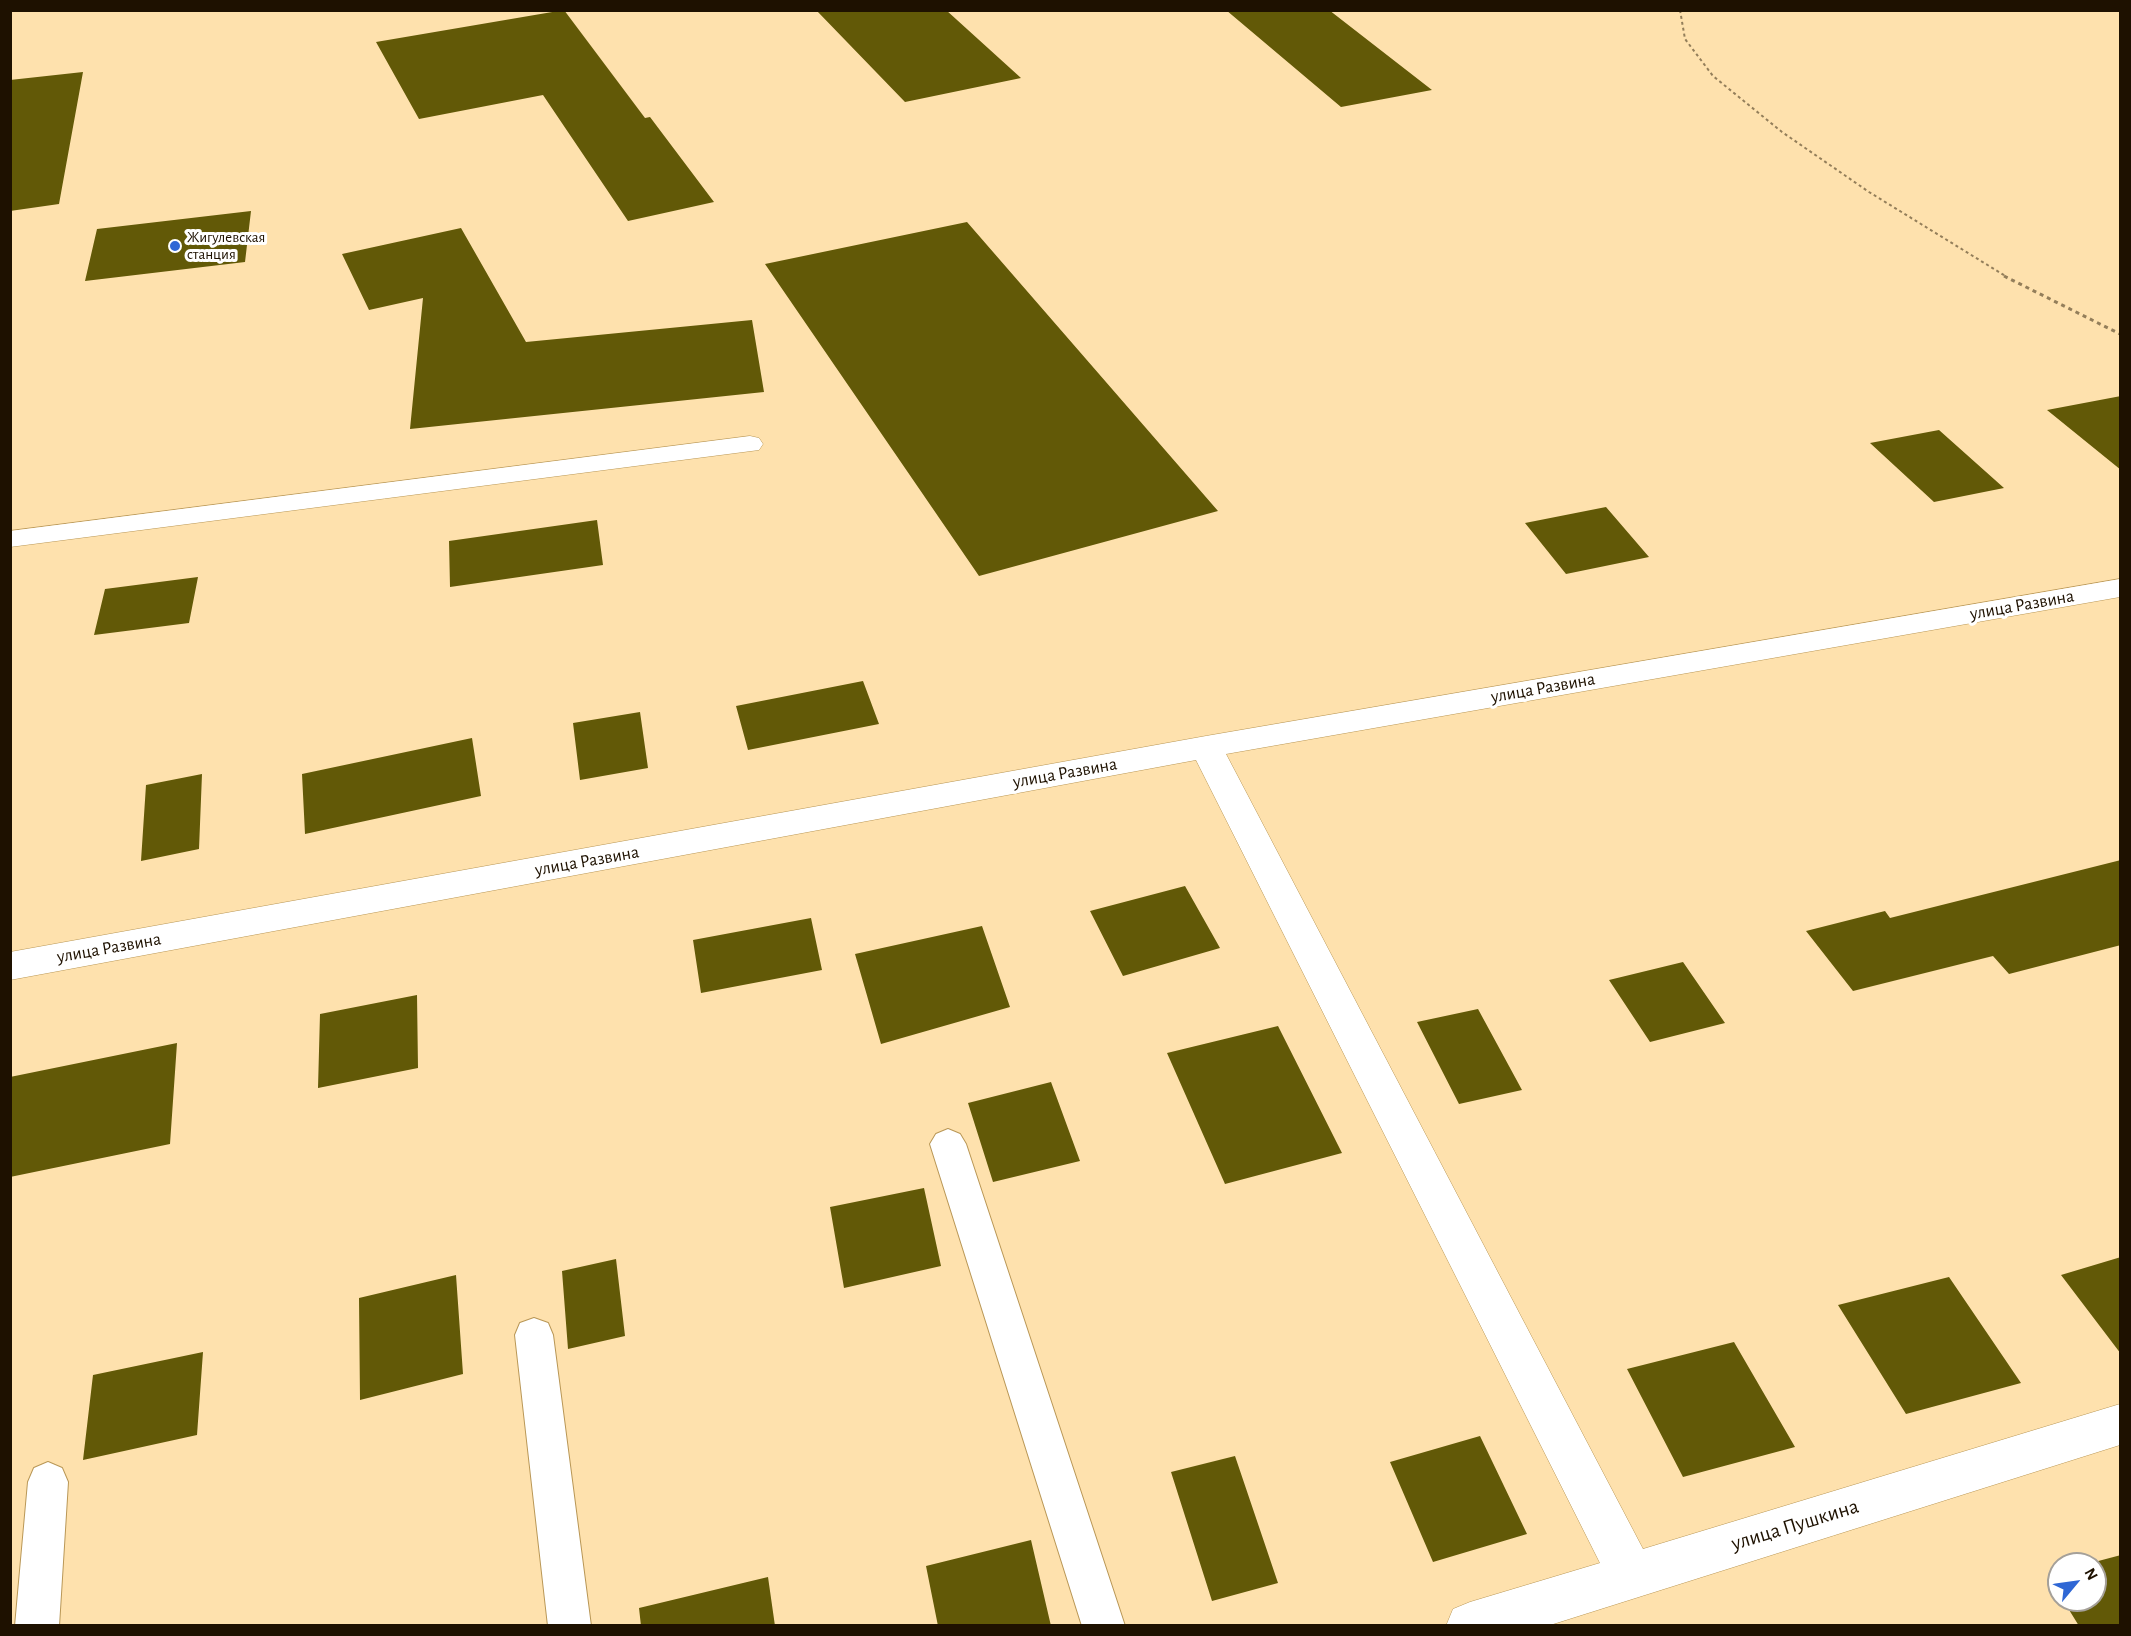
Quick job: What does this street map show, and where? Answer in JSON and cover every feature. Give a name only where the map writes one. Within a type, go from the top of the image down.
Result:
[{"type":"street","points":[[10,539],[750,444]]},
{"type":"street","name":"улица Развина","points":[[10,966],[1206,747],[2121,588]]},
{"type":"street","points":[[1206,747],[1632,1575]]},
{"type":"street","name":"улица Пушкина","points":[[1470,1626],[2121,1424]]},
{"type":"lane","points":[[948,1144],[1104,1626]]},
{"type":"lane","points":[[534,1335],[570,1626]]},
{"type":"lane","points":[[37,1626],[48,1482]]},
{"type":"path","points":[[1680,10],[1685,39],[1713,76],[1782,132],[1869,192],[2008,278],[2121,334]]},
{"type":"building","points":[[564,10],[645,118],[650,117],[714,202],[628,221],[543,95],[419,119],[376,42]]},
{"type":"building","points":[[946,10],[1021,78],[905,102],[817,11]]},
{"type":"building","points":[[1226,10],[1329,10],[1432,90],[1341,107]]},
{"type":"building","points":[[83,72],[59,204],[10,211],[10,80]]},
{"type":"building","points":[[251,211],[245,262],[85,281],[97,229]]},
{"type":"building","points":[[967,222],[1218,511],[979,576],[765,264]]},
{"type":"building","points":[[461,228],[526,342],[752,320],[764,392],[410,429],[423,298],[369,310],[342,254]]},
{"type":"building","points":[[2121,396],[2121,470],[2047,410]]},
{"type":"building","points":[[1939,430],[2004,488],[1934,502],[1870,443]]},
{"type":"building","points":[[1606,507],[1649,557],[1566,574],[1525,523]]},
{"type":"building","points":[[597,520],[603,565],[450,587],[449,541]]},
{"type":"building","points":[[198,577],[189,623],[94,635],[105,589]]},
{"type":"building","points":[[863,681],[879,724],[748,750],[736,706]]},
{"type":"building","points":[[640,712],[648,768],[580,780],[573,723]]},
{"type":"building","points":[[472,738],[481,796],[305,834],[302,774]]},
{"type":"building","points":[[202,774],[199,849],[141,861],[146,785]]},
{"type":"building","points":[[2121,860],[2121,945],[2009,974],[1993,956],[1853,991],[1806,931],[1885,911],[1890,918]]},
{"type":"building","points":[[1185,886],[1220,948],[1123,976],[1090,911]]},
{"type":"building","points":[[811,918],[822,970],[701,993],[693,940]]},
{"type":"building","points":[[982,926],[1010,1007],[881,1044],[855,954]]},
{"type":"building","points":[[1683,962],[1725,1023],[1650,1042],[1609,980]]},
{"type":"building","points":[[417,995],[418,1068],[318,1088],[320,1014]]},
{"type":"building","points":[[1478,1009],[1522,1090],[1459,1104],[1417,1022]]},
{"type":"building","points":[[1278,1026],[1342,1153],[1225,1184],[1167,1053]]},
{"type":"building","points":[[177,1043],[170,1144],[10,1177],[10,1077]]},
{"type":"building","points":[[1051,1082],[1080,1161],[993,1182],[968,1103]]},
{"type":"building","points":[[924,1188],[941,1266],[844,1288],[830,1207]]},
{"type":"building","points":[[2121,1257],[2121,1354],[2061,1275]]},
{"type":"building","points":[[616,1259],[625,1336],[568,1349],[562,1271]]},
{"type":"building","points":[[456,1275],[463,1374],[360,1400],[359,1298]]},
{"type":"building","points":[[1949,1277],[2021,1383],[1906,1414],[1838,1305]]},
{"type":"building","points":[[1734,1342],[1795,1447],[1683,1477],[1627,1369]]},
{"type":"building","points":[[203,1352],[197,1435],[83,1460],[93,1375]]},
{"type":"building","points":[[1480,1436],[1527,1534],[1433,1562],[1390,1462]]},
{"type":"building","points":[[1235,1456],[1278,1583],[1212,1601],[1171,1472]]},
{"type":"building","points":[[1031,1540],[1051,1626],[938,1626],[926,1566]]},
{"type":"building","points":[[2121,1555],[2121,1626],[2079,1626],[2070,1612],[2107,1612],[2107,1559]]},
{"type":"building","points":[[768,1577],[775,1626],[641,1626],[639,1608]]},
{"type":"place","name":"Жигулевская станция","points":[[175,246]]}]
